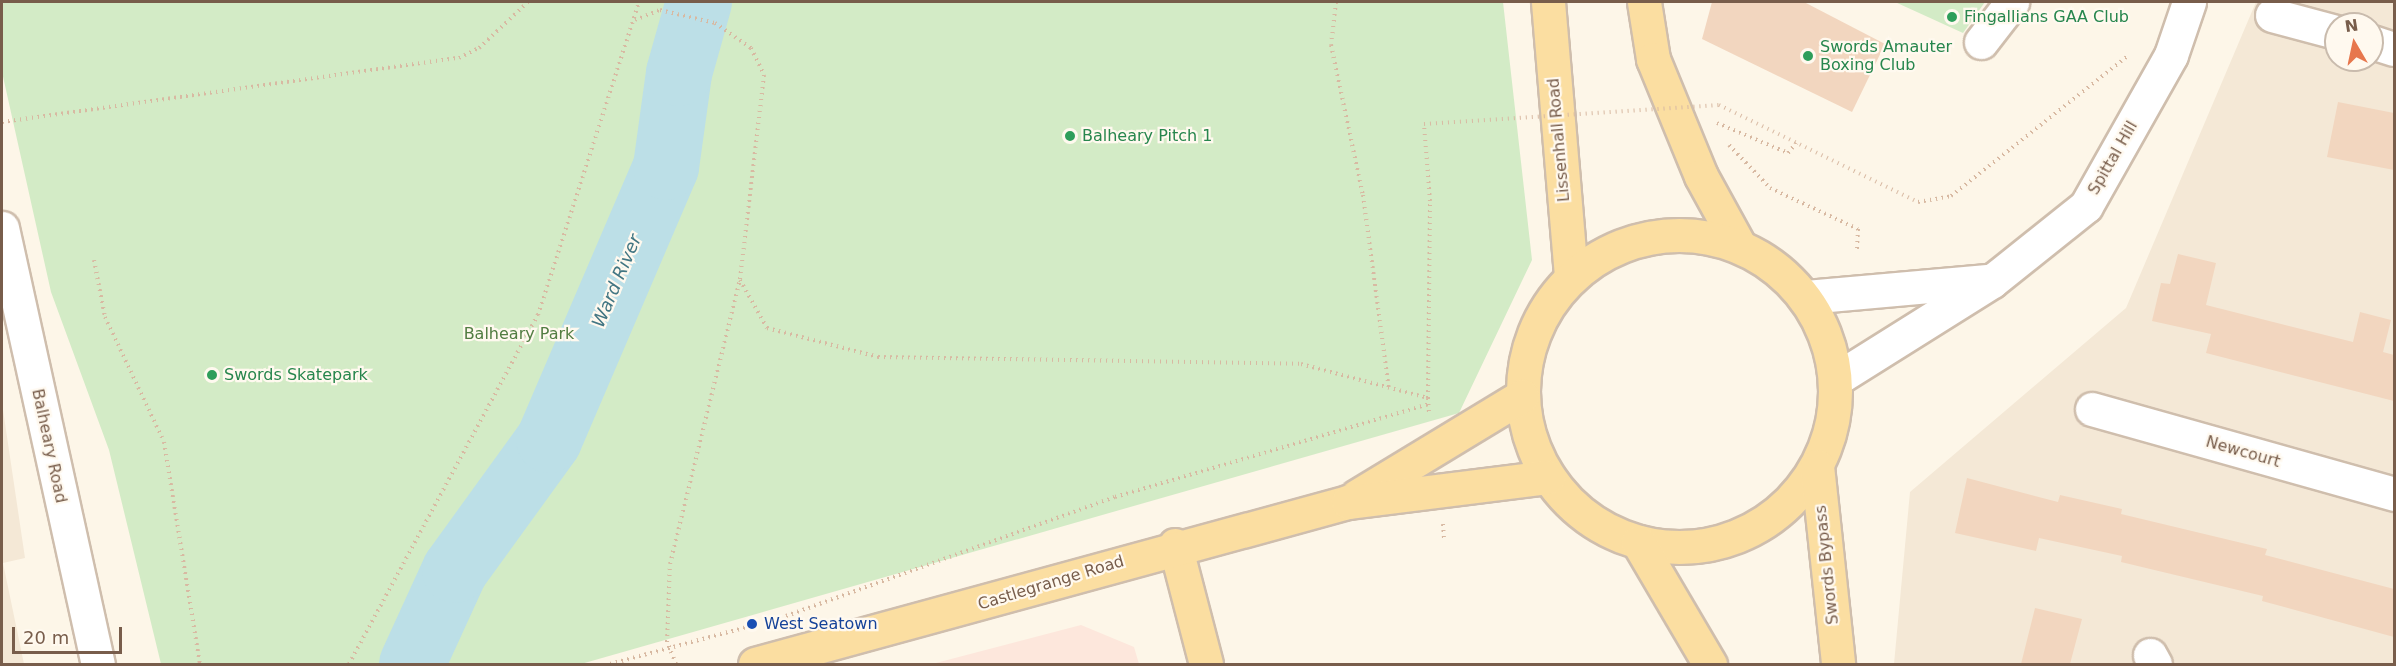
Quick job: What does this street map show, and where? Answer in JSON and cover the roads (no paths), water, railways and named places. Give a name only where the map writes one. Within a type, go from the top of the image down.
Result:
[{"type":"main road","name":"Lissenhall Road","points":[[1548,2],[1571,278]]},
{"type":"main road","points":[[1644,2],[1653,59],[1701,176],[1739,245]]},
{"type":"main road","points":[[1695,235],[1739,245],[1776,267],[1806,297],[1831,350],[1836,379],[1833,424],[1817,466],[1785,507],[1741,535],[1690,547],[1638,542],[1595,522],[1548,477],[1530,438],[1522,396],[1527,353],[1543,312],[1571,278],[1607,251],[1650,237],[1695,235]]},
{"type":"main road","name":"Castlegrange Road","points":[[1348,502],[1522,396]]},
{"type":"main road","name":"Swords Bypass","points":[[1817,466],[1838,664]]},
{"type":"main road","name":"Castlegrange Road","points":[[755,664],[1175,545],[1348,502],[1548,477]]},
{"type":"main road","points":[[1638,542],[1710,664]]},
{"type":"main road","points":[[1175,545],[1206,664]]},
{"type":"street","points":[[1981,42],[2012,2]]},
{"type":"street","name":"Spittal Hill","points":[[1836,379],[1992,281],[2085,206],[2171,56],[2189,2]]},
{"type":"street","points":[[2272,15],[2324,29]]},
{"type":"street","name":"Balheary Road","points":[[2,228],[98,664]]},
{"type":"street","points":[[1806,297],[1992,281]]},
{"type":"street","name":"Newcourt","points":[[2092,409],[2394,494]]},
{"type":"waterway","name":"Ward River","points":[[412,664],[455,570],[549,440],[666,167],[679,73],[699,2]]},
{"type":"place","name":"Fingallians GAA Club","points":[[1952,17]]},
{"type":"place","name":"Swords Amauter Boxing Club","points":[[1808,56]]},
{"type":"place","name":"Balheary Pitch 1","points":[[1070,136]]},
{"type":"place","name":"Swords Skatepark","points":[[212,375]]},
{"type":"place","name":"West Seatown","points":[[752,624]]},
{"type":"park label","name":"Balheary Park","points":[[519,334]]}]
